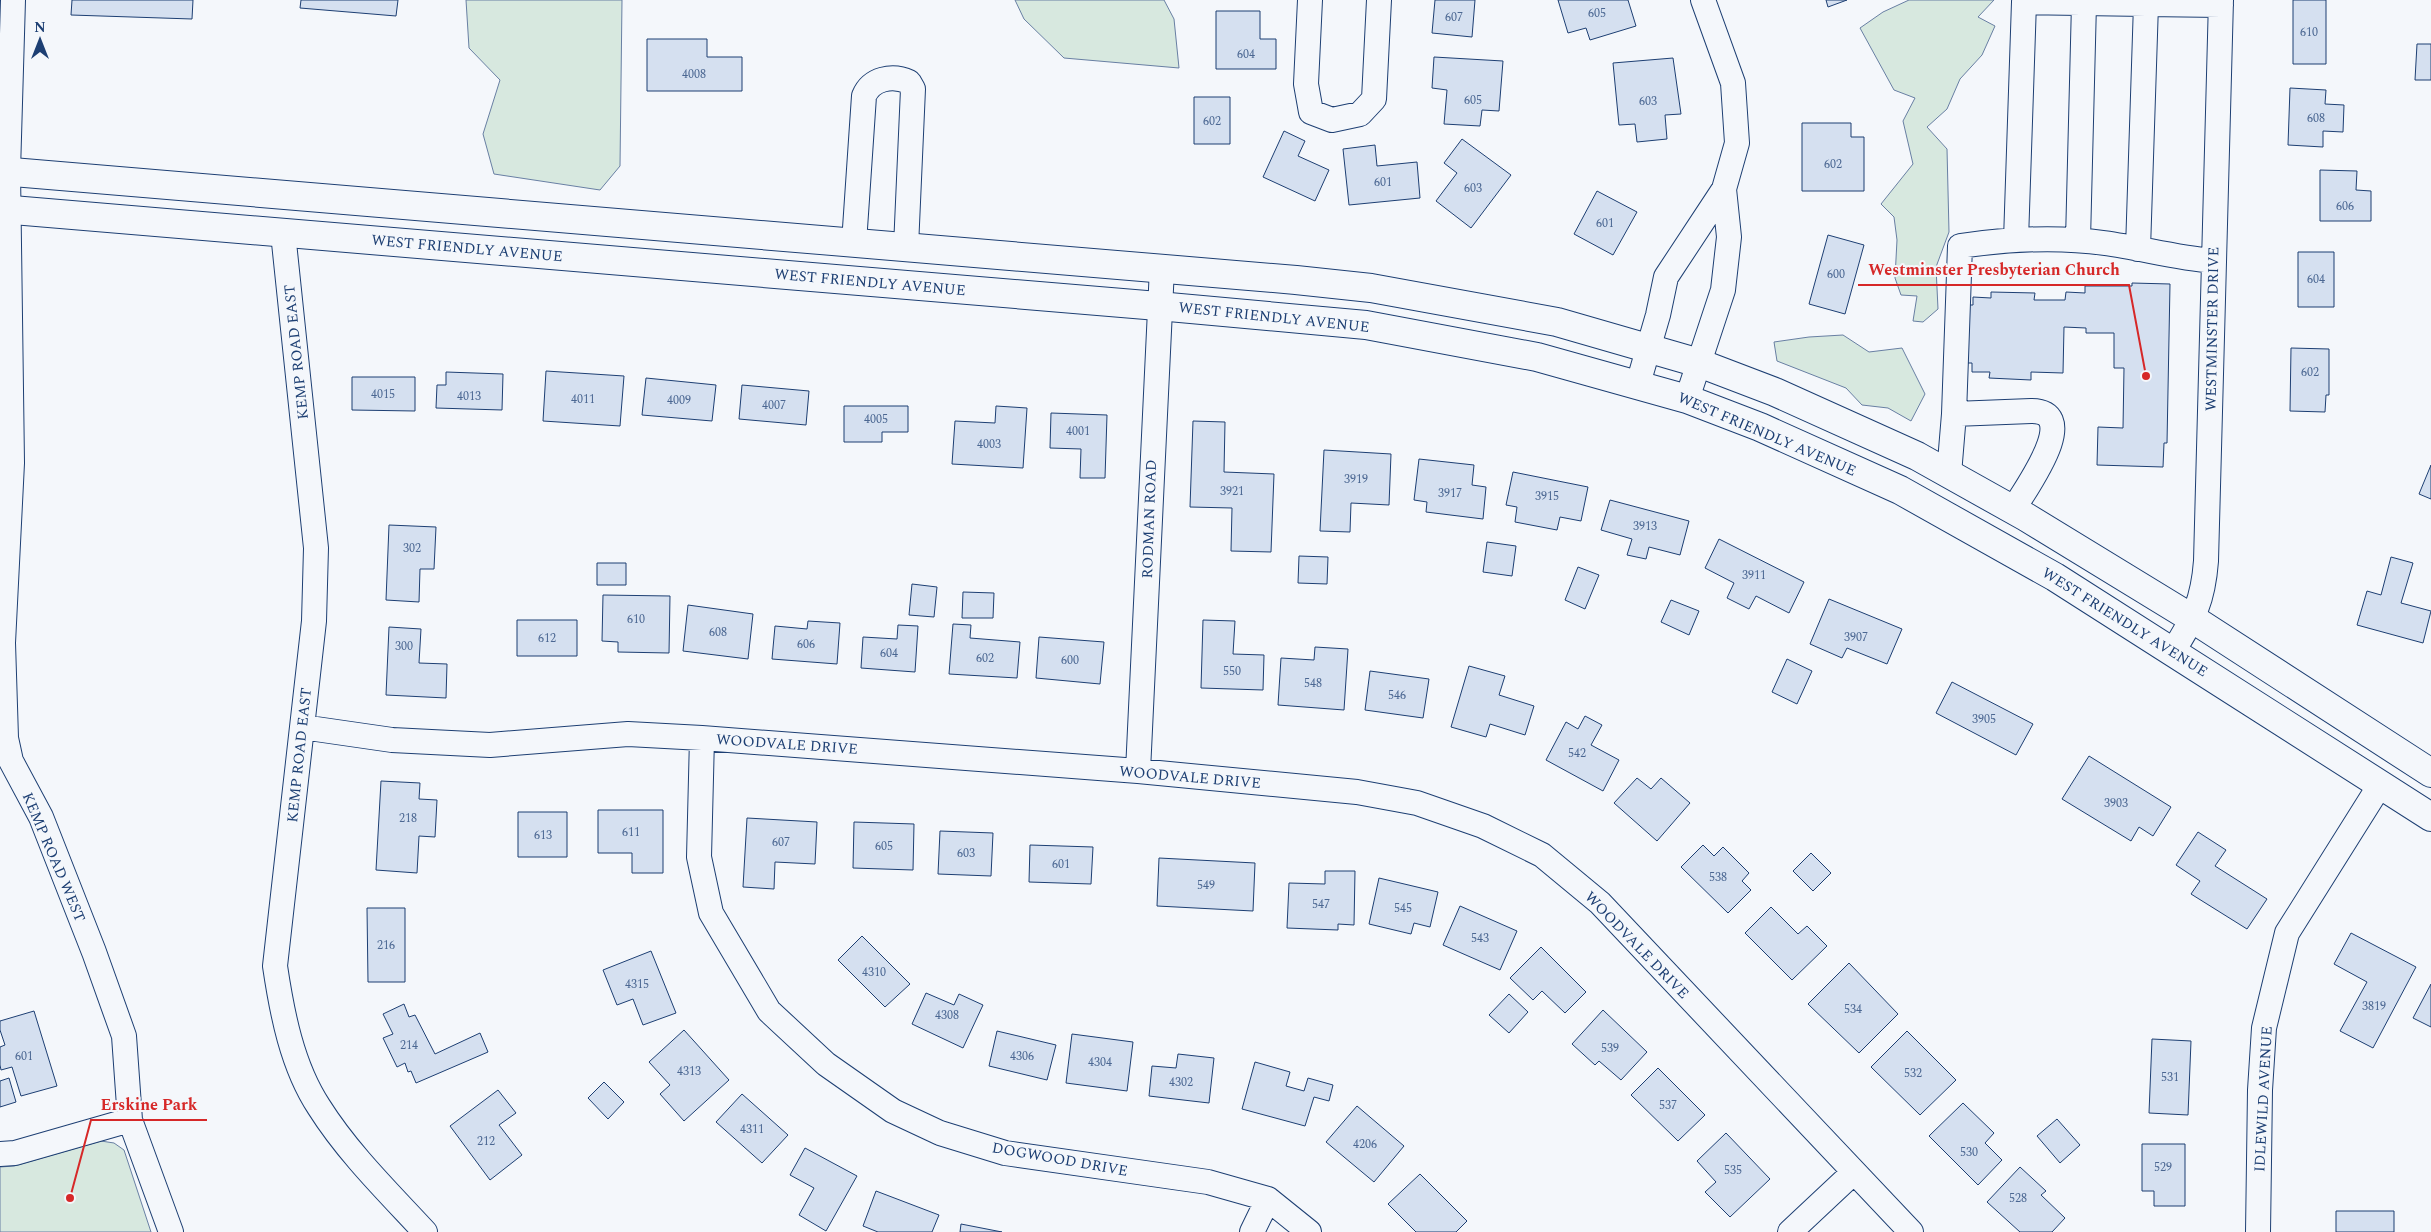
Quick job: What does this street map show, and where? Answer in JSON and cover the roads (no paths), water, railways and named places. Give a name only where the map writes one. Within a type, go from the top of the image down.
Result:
[{"type":"main road","points":[[4,171],[1162,268],[1371,288],[1557,322],[1699,363],[1775,392],[1917,456],[2013,510],[2193,619],[2431,773]]},
{"type":"main road","name":"WEST FRIENDLY AVENUE","points":[[5,210],[1366,325],[1537,356],[1687,399],[1760,427],[1900,490],[2055,577],[2431,817]]},
{"type":"street","name":"KEMP ROAD WEST","points":[[13,0],[4,171],[12,463],[3,643],[6,738],[11,761],[41,817],[94,952],[124,1036],[130,1120],[171,1232]]},
{"type":"street","points":[[1310,0],[1306,84],[1311,112],[1332,120],[1360,114],[1374,99],[1379,0]]},
{"type":"street","points":[[1638,384],[1666,276],[1724,189],[1737,143],[1733,84],[1703,0]]},
{"type":"street","points":[[2016,240],[2024,2],[2084,4],[2221,3]]},
{"type":"street","name":"WESTMINSTER DRIVE","points":[[2173,651],[2193,619],[2204,589],[2221,3]]},
{"type":"street","points":[[2078,240],[2084,4]]},
{"type":"street","points":[[2138,249],[2146,4]]},
{"type":"street","points":[[854,242],[864,96],[868,87],[874,83],[886,78],[894,78],[909,82],[913,89],[906,247]]},
{"type":"street","points":[[1687,399],[1723,290],[1729,237],[1724,189]]},
{"type":"street","name":"KEMP ROAD EAST","points":[[284,233],[316,548],[314,621],[275,966],[281,1002],[295,1057],[318,1106],[359,1161],[425,1232]]},
{"type":"street","points":[[1949,474],[1954,414],[1960,246],[2016,240],[2078,240],[2138,249],[2167,256],[2213,261]]},
{"type":"street","name":"RODMAN ROAD","points":[[1138,771],[1158,306],[1162,268]]},
{"type":"street","points":[[1954,414],[2038,411],[2047,415],[2051,421],[2054,431],[2050,446],[2013,510]]},
{"type":"street","name":"WOODVALE DRIVE","points":[[302,727],[392,740],[490,745],[628,734],[702,738],[1138,771],[1357,792],[1417,804],[1483,826],[1542,855],[1600,903],[1911,1232]]},
{"type":"street","name":"DOGWOOD DRIVE","points":[[702,738],[698,857],[711,913],[769,1011],[826,1064],[893,1111],[940,1133],[1005,1153],[1208,1182],[1268,1199],[1309,1232]]},
{"type":"street","name":"IDLEWILD AVENUE","points":[[2258,1232],[2260,1090],[2264,1028],[2287,933],[2380,785]]},
{"type":"street","points":[[0,1154],[15,1153],[130,1120]]},
{"type":"street","points":[[1790,1232],[1854,1172]]},
{"type":"street","points":[[1252,1232],[1268,1199]]},
{"type":"place","name":"Westminster Presbyterian Church","points":[[2146,376]]},
{"type":"place","name":"Erskine Park","points":[[70,1198]]}]
